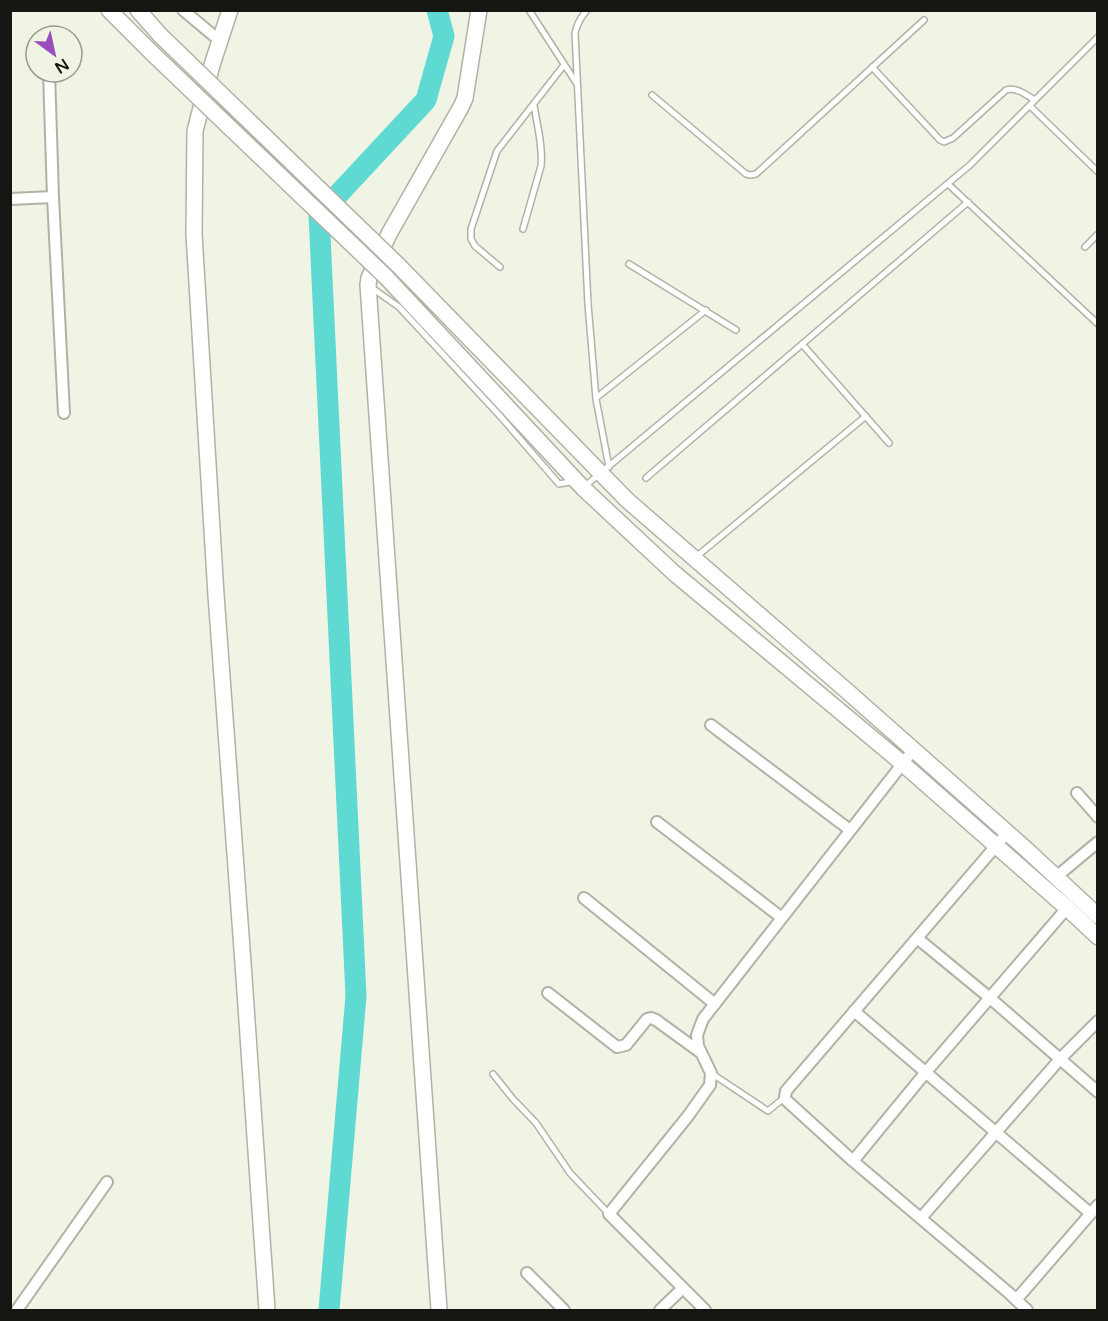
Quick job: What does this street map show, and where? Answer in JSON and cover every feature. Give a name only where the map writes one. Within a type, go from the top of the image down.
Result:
[{"type":"street","points":[[109,10],[386,277],[580,484],[674,573],[902,763],[1098,937]]},
{"type":"street","points":[[138,10],[160,35],[398,265],[605,470],[627,500],[914,750],[1098,916]]},
{"type":"street","points":[[183,10],[220,41]]},
{"type":"street","points":[[230,10],[195,131],[194,234],[216,595],[267,1311]]},
{"type":"street","points":[[440,1311],[369,278],[389,234],[465,98],[479,10]]},
{"type":"street","points":[[49,84],[63,413]]},
{"type":"street","points":[[10,200],[53,197]]},
{"type":"street","points":[[711,724],[850,830]]},
{"type":"street","points":[[705,1311],[609,1214],[710,1085],[711,1072],[698,1046],[697,1035],[703,1019],[914,750]]},
{"type":"street","points":[[1077,793],[1098,817]]},
{"type":"street","points":[[657,822],[782,918]]},
{"type":"street","points":[[1007,833],[786,1091],[785,1096],[786,1100],[853,1161],[1028,1311]]},
{"type":"street","points":[[1056,877],[1098,842]]},
{"type":"street","points":[[584,898],[715,1004]]},
{"type":"street","points":[[853,1161],[926,1072],[1068,908]]},
{"type":"street","points":[[917,938],[1061,1058],[1098,1092]]},
{"type":"street","points":[[548,993],[617,1047],[626,1045],[647,1019],[651,1018],[703,1054]]},
{"type":"street","points":[[854,1011],[996,1132],[1094,1209],[1016,1300]]},
{"type":"street","points":[[921,1218],[1061,1058],[1098,1021]]},
{"type":"street","points":[[17,1311],[106,1182]]},
{"type":"street","points":[[527,1273],[564,1311]]},
{"type":"street","points":[[660,1311],[683,1288]]},
{"type":"lane","points":[[529,10],[578,85]]},
{"type":"lane","points":[[587,10],[577,25],[575,33],[588,304],[605,470]]},
{"type":"lane","points":[[652,95],[746,174],[756,174],[924,20]]},
{"type":"lane","points":[[369,285],[399,307],[501,417],[559,484],[580,484],[605,470],[948,184],[978,158],[1098,37]]},
{"type":"lane","points":[[500,267],[475,246],[471,239],[471,229],[497,151],[564,65]]},
{"type":"lane","points":[[872,68],[944,142],[953,138],[1006,90],[1011,88],[1035,100]]},
{"type":"lane","points":[[523,229],[542,158],[534,105]]},
{"type":"lane","points":[[1030,106],[1098,172]]},
{"type":"lane","points":[[948,184],[1098,324]]},
{"type":"lane","points":[[646,478],[968,202]]},
{"type":"lane","points":[[1085,247],[1098,234]]},
{"type":"lane","points":[[629,264],[736,330]]},
{"type":"lane","points":[[596,398],[705,310]]},
{"type":"lane","points":[[802,344],[890,443]]},
{"type":"lane","points":[[695,559],[866,416]]},
{"type":"lane","points":[[711,1072],[768,1111],[785,1096]]},
{"type":"lane","points":[[493,1074],[536,1123],[570,1173],[609,1214]]},
{"type":"waterway","points":[[329,1310],[356,996],[319,215],[426,100],[444,36],[437,10]]}]
